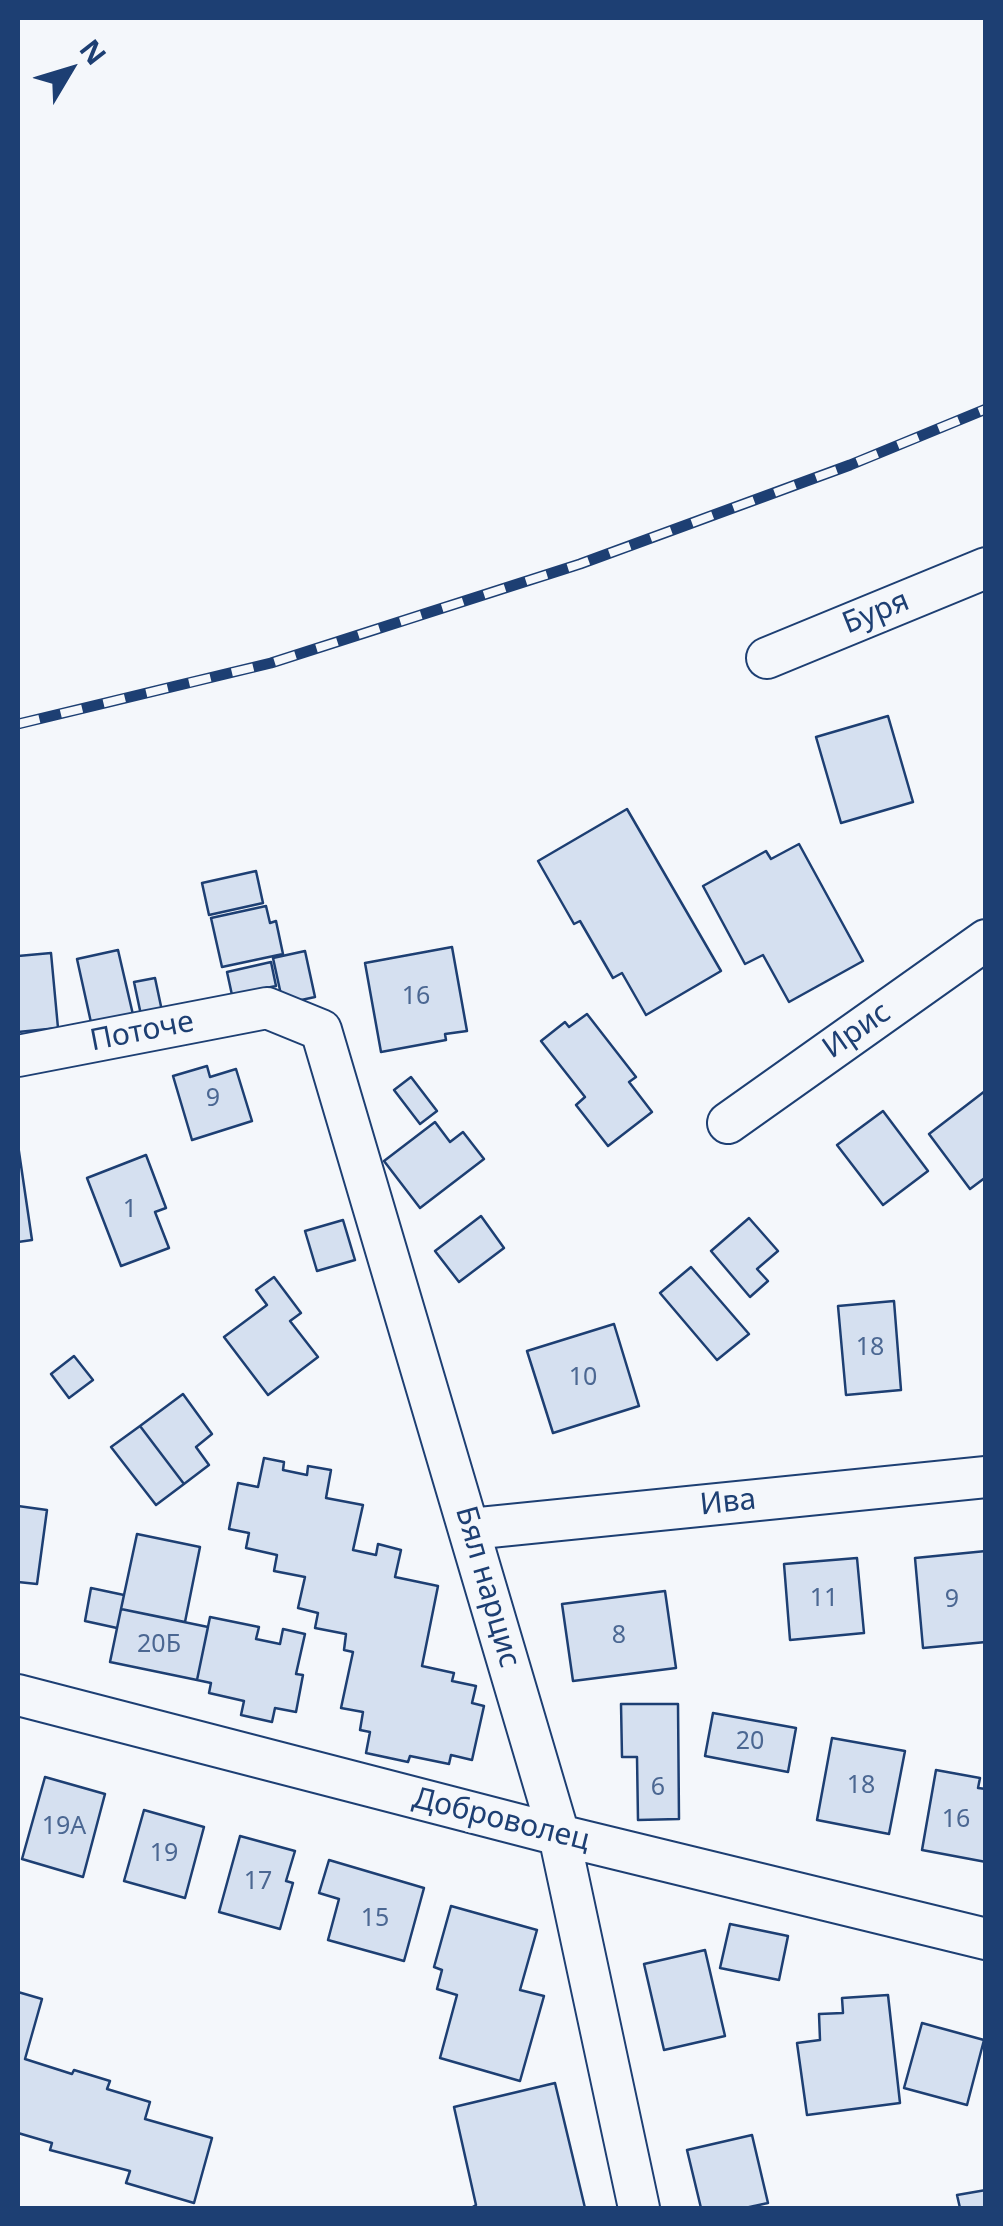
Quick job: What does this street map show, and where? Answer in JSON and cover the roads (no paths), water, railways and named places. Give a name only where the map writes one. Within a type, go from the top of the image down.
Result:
[{"type":"street","name":"Буря","points":[[767,658],[986,568]]},
{"type":"street","name":"Ирис","points":[[728,1123],[986,940]]},
{"type":"street","name":"Поточе","points":[[18,1056],[267,1008]]},
{"type":"street","name":"Бял нарцис","points":[[267,1008],[320,1030],[559,1835],[640,2208]]},
{"type":"street","name":"Ива","points":[[470,1529],[986,1477]]},
{"type":"street","name":"Доброволец","points":[[18,1695],[559,1835],[986,1938]]},
{"type":"railway","points":[[18,724],[271,663],[580,564],[850,465],[986,409]]}]
